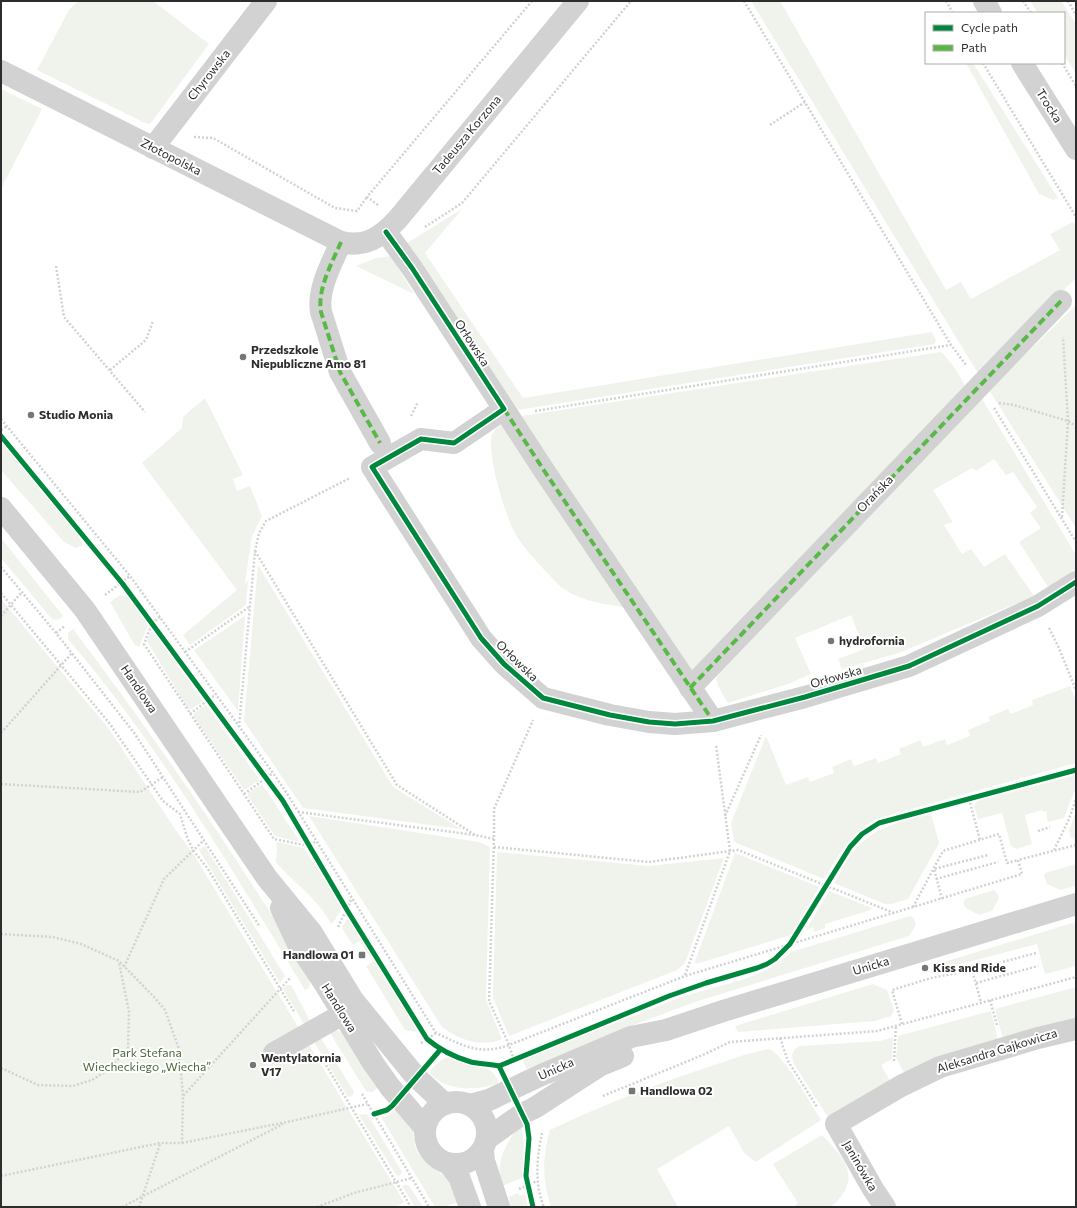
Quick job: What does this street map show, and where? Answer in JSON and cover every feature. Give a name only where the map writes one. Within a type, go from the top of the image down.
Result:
[{"type":"street","name":"Chyrowska","points":[[158,142],[266,1]]},
{"type":"street","name":"Tadeusza Korzona","points":[[341,242],[360,244],[371,240],[391,226],[578,1]]},
{"type":"street","points":[[984,1],[990,12]]},
{"type":"street","name":"Trocka","points":[[1023,64],[1076,149]]},
{"type":"street","name":"Złotopolska","points":[[1,71],[158,142],[341,242]]},
{"type":"street","name":"Orłowska","points":[[391,226],[412,268],[545,472],[712,721]]},
{"type":"street","points":[[341,242],[321,292],[319,304],[340,372],[380,443]]},
{"type":"street","name":"Orańska","points":[[690,688],[986,393],[1061,301]]},
{"type":"street","points":[[372,467],[421,439],[454,443],[506,412]]},
{"type":"street","name":"Orłowska","points":[[372,467],[481,638],[504,664],[543,698],[610,715],[649,722],[675,724],[712,721],[778,704],[909,666],[1038,606],[1076,582]]},
{"type":"street","name":"Handlowa","points":[[1,508],[85,610],[267,878],[312,933],[353,1000],[416,1077],[445,1104]]},
{"type":"street","name":"Handlowa","points":[[267,878],[298,944],[373,1063],[399,1098],[425,1128]]},
{"type":"street","name":"Unicka","points":[[470,1105],[489,1100],[630,1037],[666,1030],[723,1011],[1076,904]]},
{"type":"street","points":[[274,1053],[343,1014]]},
{"type":"street","name":"Aleksandra Gajkowicza","points":[[836,1124],[901,1086],[940,1067],[1038,1038],[1076,1029]]},
{"type":"street","name":"Unicka","points":[[486,1144],[522,1114],[601,1065],[634,1051],[666,1030]]},
{"type":"street","points":[[486,1144],[477,1158],[468,1163],[458,1165],[448,1164],[436,1158],[428,1148],[425,1128],[432,1114],[445,1104],[462,1102],[477,1109],[486,1122],[486,1144],[484,1161],[499,1207]]},
{"type":"street","name":"Janinówka","points":[[836,1124],[885,1207]]},
{"type":"street","points":[[448,1164],[459,1178],[470,1207]]},
{"type":"path","points":[[158,142],[213,138],[335,208],[357,211],[367,197],[532,1]]},
{"type":"path","points":[[367,197],[391,226],[413,235],[462,203],[631,1]]},
{"type":"path","points":[[744,1],[951,345],[986,393],[1076,542]]},
{"type":"path","points":[[946,1],[952,12]]},
{"type":"path","points":[[1023,1],[1030,12]]},
{"type":"path","points":[[1068,1],[1076,15]]},
{"type":"path","points":[[984,64],[1076,217]]},
{"type":"path","points":[[1063,64],[1076,86]]},
{"type":"path","points":[[770,125],[805,102]]},
{"type":"path","points":[[56,266],[64,317],[145,412]]},
{"type":"path","points":[[1061,301],[1068,421],[1062,518]]},
{"type":"path","points":[[110,370],[146,340],[154,321]]},
{"type":"path","points":[[506,412],[951,345]]},
{"type":"path","points":[[986,393],[1014,405],[1068,421],[1076,426]]},
{"type":"path","points":[[1,419],[130,576],[272,773],[436,1033],[469,1049],[497,1049],[685,976],[1022,874],[1018,860]]},
{"type":"path","points":[[1,430],[6,426]]},
{"type":"path","points":[[239,727],[254,551],[259,533],[266,521],[372,467]]},
{"type":"path","points":[[254,551],[396,785],[476,835]]},
{"type":"path","points":[[1,567],[56,633],[135,734],[263,931]]},
{"type":"path","points":[[104,596],[130,576]]},
{"type":"path","points":[[117,578],[126,589]]},
{"type":"path","points":[[1,616],[22,592]]},
{"type":"path","points":[[1,593],[62,664],[110,724],[163,800],[180,814],[187,837],[193,850],[208,869],[411,1207]]},
{"type":"path","points":[[1038,606],[1058,646],[1076,690]]},
{"type":"path","points":[[185,652],[250,607]]},
{"type":"path","points":[[160,617],[152,623],[144,644],[274,839],[309,846],[316,841]]},
{"type":"path","points":[[148,618],[157,630]]},
{"type":"path","points":[[56,633],[67,624]]},
{"type":"path","points":[[1,733],[72,653]]},
{"type":"path","points":[[204,693],[213,705]]},
{"type":"path","points":[[190,714],[216,694]]},
{"type":"path","points":[[514,1060],[489,1000],[494,809],[543,698]]},
{"type":"path","points":[[725,816],[762,733],[778,704]]},
{"type":"path","points":[[685,976],[730,851],[712,721]]},
{"type":"path","points":[[262,772],[270,784]]},
{"type":"path","points":[[244,794],[272,773]]},
{"type":"path","points":[[1,784],[140,792],[163,777]]},
{"type":"path","points":[[962,800],[977,796]]},
{"type":"path","points":[[969,799],[980,840]]},
{"type":"path","points":[[1054,851],[1076,799]]},
{"type":"path","points":[[298,812],[476,835],[494,839]]},
{"type":"path","points":[[1063,824],[1067,823]]},
{"type":"path","points":[[1038,830],[1050,827]]},
{"type":"path","points":[[913,907],[944,851],[1000,834],[1007,862],[1054,851],[1076,844]]},
{"type":"path","points":[[306,839],[313,852]]},
{"type":"path","points":[[124,967],[164,879],[204,840]]},
{"type":"path","points":[[494,847],[649,862],[738,850],[894,913]]},
{"type":"path","points":[[934,869],[988,855]]},
{"type":"path","points":[[936,879],[998,862]]},
{"type":"path","points":[[934,869],[942,899]]},
{"type":"path","points":[[823,891],[830,879]]},
{"type":"path","points":[[338,928],[352,898]]},
{"type":"path","points":[[343,903],[351,916]]},
{"type":"path","points":[[1,934],[53,937],[81,944],[119,961],[155,998],[165,1010],[179,1049],[183,1096],[182,1143]]},
{"type":"path","points":[[783,952],[796,934]]},
{"type":"path","points":[[902,1024],[892,990],[931,978],[972,970],[1036,953]]},
{"type":"path","points":[[1,1068],[38,1085],[74,1086],[92,1080],[108,1070],[128,1049],[129,1012],[119,961]]},
{"type":"path","points":[[976,983],[1038,966]]},
{"type":"path","points":[[288,970],[295,983]]},
{"type":"path","points":[[972,970],[981,1002]]},
{"type":"path","points":[[183,1096],[292,977]]},
{"type":"path","points":[[601,1097],[705,1054],[730,1042],[877,1030],[1076,977]]},
{"type":"path","points":[[896,1025],[893,1071],[901,1086]]},
{"type":"path","points":[[423,1033],[429,1041]]},
{"type":"path","points":[[419,1049],[421,1043],[429,1041],[436,1033]]},
{"type":"path","points":[[780,1038],[788,1060],[824,1118],[836,1124]]},
{"type":"path","points":[[510,1090],[499,1066],[520,1057]]},
{"type":"path","points":[[360,1091],[429,1207]]},
{"type":"path","points":[[374,1114],[387,1110],[399,1098]]},
{"type":"path","points":[[1,1176],[160,1143],[182,1143],[367,1104]]},
{"type":"path","points":[[122,1207],[287,1122]]},
{"type":"path","points":[[543,1129],[537,1156],[537,1181],[540,1198],[544,1207]]},
{"type":"path","points":[[139,1207],[160,1143]]},
{"type":"path","points":[[317,1207],[354,1193],[412,1178]]},
{"type":"path","points":[[527,1181],[529,1192]]},
{"type":"green space","points":[[78,1],[153,1],[209,44],[150,124],[145,123],[37,70],[69,10]]},
{"type":"green space","points":[[751,1],[780,1],[946,290],[961,282],[971,299],[1060,250],[1050,234],[1073,222],[1076,227],[1076,278],[979,375]]},
{"type":"green space","points":[[1030,1],[1061,1],[1076,24],[1076,74],[1065,57],[1065,12],[1037,12]]},
{"type":"green space","points":[[967,64],[974,64],[1058,198],[1053,200],[1039,194]]},
{"type":"green space","points":[[1,89],[42,109],[1,189]]},
{"type":"green space","points":[[462,209],[425,253],[523,398],[932,332],[936,341],[934,344],[518,410],[407,243]]},
{"type":"green space","points":[[391,256],[414,294],[356,266],[376,258]]},
{"type":"green space","points":[[1076,305],[1076,528],[989,390]]},
{"type":"green space","points":[[941,352],[956,370],[967,391],[689,676],[515,417]]},
{"type":"green space","points":[[205,398],[243,475],[233,479],[237,491],[250,486],[262,516],[252,536],[245,583],[248,581],[246,605],[190,645],[183,635],[237,590],[142,463],[182,428],[183,417]]},
{"type":"green space","points":[[982,399],[1076,555],[1076,569],[1048,587],[1019,542],[1041,528],[1030,513],[1037,507],[1013,472],[1006,475],[994,459],[976,471],[972,468],[933,490],[953,522],[944,525],[962,554],[971,549],[984,567],[1005,554],[1034,596],[899,653],[842,669],[838,659],[864,649],[851,615],[795,638],[811,674],[788,684],[728,703],[720,690],[716,679],[721,669]]},
{"type":"green space","points":[[505,423],[630,608],[587,600],[571,593],[557,583],[520,541],[512,527],[502,501],[492,456],[492,435],[496,429]]},
{"type":"green space","points":[[1,441],[79,536],[83,545],[76,548],[64,542],[1,470]]},
{"type":"green space","points":[[1,538],[63,616],[58,620],[52,619],[1,558]]},
{"type":"green space","points":[[258,565],[393,787],[461,829],[303,808],[244,721]]},
{"type":"green space","points":[[120,595],[127,597],[148,625],[139,647],[134,644],[110,602]]},
{"type":"green space","name":"Park Stefana Wiecheckiego „Wiecha”","points":[[1,599],[109,729],[194,855],[404,1202],[396,1207],[1,1207]]},
{"type":"green space","points":[[245,616],[238,711],[194,650]]},
{"type":"green space","points":[[73,629],[136,714],[255,888],[311,977],[309,988],[305,990],[194,810],[134,722],[68,639],[68,633]]},
{"type":"green space","points":[[152,629],[203,701],[192,709],[188,709],[147,641]]},
{"type":"green space","points":[[1070,686],[1076,701],[1076,763],[876,819],[866,825],[852,838],[824,879],[734,842],[731,823],[766,736],[786,785],[808,777],[810,782],[834,773],[832,767],[851,759],[854,766],[876,758],[878,763],[901,754],[899,749],[920,740],[923,747],[945,739],[947,745],[970,736],[968,730],[990,721],[988,717],[1008,709],[1011,714],[1033,705],[1032,700]]},
{"type":"green space","points":[[206,705],[260,780],[246,789],[243,788],[194,717],[194,713]]},
{"type":"green space","points":[[1076,775],[1076,787],[1064,818],[1048,822],[1046,811],[1043,812],[1042,810],[1025,815],[1032,844],[1016,849],[1011,846],[1002,813],[978,819],[974,806],[977,801]]},
{"type":"green space","points":[[262,784],[300,842],[275,836],[248,796],[248,793]]},
{"type":"green space","points":[[1076,812],[1076,840],[1074,840],[1071,838],[1069,830]]},
{"type":"green space","points":[[931,814],[939,843],[908,899],[892,904],[885,904],[834,883],[849,857],[866,839],[886,827]]},
{"type":"green space","points":[[309,816],[479,842],[490,847],[486,1000],[502,1039],[494,1042],[479,1043],[456,1036],[442,1027]]},
{"type":"green space","points":[[278,842],[304,848],[342,908],[331,924],[326,915],[313,899],[276,862],[276,843]]},
{"type":"green space","points":[[205,846],[285,976],[280,983],[199,850]]},
{"type":"green space","points":[[497,852],[649,866],[724,858],[685,963],[677,970],[509,1036],[493,998]]},
{"type":"green space","points":[[735,853],[819,887],[791,935],[696,964],[695,961]]},
{"type":"green space","points":[[1076,864],[1076,886],[1060,890],[1047,884],[1044,876],[1045,873]]},
{"type":"green space","points":[[994,890],[999,898],[992,911],[979,915],[966,908],[963,903],[965,899]]},
{"type":"green space","points":[[829,891],[872,908],[871,910],[825,924],[825,928],[814,932],[813,927],[806,930]]},
{"type":"green space","points":[[910,916],[914,918],[916,925],[909,936],[695,1002],[636,1024],[526,1069],[523,1060],[679,998],[753,976],[780,962],[791,952]]},
{"type":"green space","points":[[348,917],[418,1032],[405,1030],[366,966],[373,962],[360,941],[353,945],[342,928]]},
{"type":"green space","points":[[1076,922],[1076,966],[1045,974],[1037,944],[938,970],[944,962]]},
{"type":"green space","points":[[873,984],[887,990],[894,1010],[891,1016],[875,1021],[738,1032],[735,1026]]},
{"type":"green space","points":[[287,985],[291,985],[310,1021],[304,1024],[283,989]]},
{"type":"green space","points":[[1076,987],[1076,1021],[1003,1039],[995,1009]]},
{"type":"green space","points":[[991,1011],[998,1040],[904,1073],[896,1057],[898,1036]]},
{"type":"green space","points":[[334,1030],[346,1033],[378,1087],[374,1091],[366,1091],[330,1033]]},
{"type":"green space","points":[[893,1037],[892,1059],[881,1065],[890,1081],[828,1117],[794,1064],[792,1058],[793,1051],[800,1046],[880,1041]]},
{"type":"green space","points":[[321,1038],[354,1092],[352,1096],[348,1097],[314,1042]]},
{"type":"green space","points":[[769,1049],[782,1060],[821,1120],[756,1162],[745,1154],[729,1126],[657,1169],[678,1207],[551,1207],[546,1187],[544,1169],[544,1160],[550,1130],[610,1103],[651,1087],[741,1056]]},
{"type":"green space","points":[[449,1057],[463,1064],[483,1067],[490,1070],[499,1083],[491,1086],[462,1088],[443,1083],[435,1079],[429,1072],[440,1061]]},
{"type":"green space","points":[[398,1108],[412,1125],[415,1146],[418,1153],[429,1165],[447,1178],[458,1202],[444,1207],[435,1207],[381,1117],[388,1116]]},
{"type":"green space","points":[[359,1115],[368,1115],[402,1172],[400,1175],[397,1176]]},
{"type":"green space","points":[[521,1126],[524,1142],[522,1178],[502,1186],[499,1170],[503,1153],[506,1145]]},
{"type":"green space","points":[[822,1135],[840,1155],[848,1170],[849,1178],[847,1186],[837,1201],[828,1207],[794,1207],[798,1203],[773,1164]]},
{"type":"green space","points":[[402,1186],[409,1186],[423,1207],[415,1207]]},
{"type":"green space","points":[[518,1193],[520,1196],[525,1194],[528,1207],[510,1207],[508,1202],[510,1200],[508,1197]]},
{"type":"marked path","points":[[341,242],[323,285],[320,303],[321,312],[340,372],[380,443]]},
{"type":"marked path","points":[[690,688],[1061,301]]},
{"type":"marked path","points":[[504,409],[713,721]]},
{"type":"cycle path","points":[[386,232],[412,268],[504,409],[454,443],[421,439],[372,467],[481,638],[504,664],[543,698],[610,715],[649,722],[675,724],[713,721],[805,697],[909,666],[1038,606],[1076,582]]},
{"type":"cycle path","points":[[1,436],[122,583],[283,801],[347,910],[427,1039],[442,1050],[459,1058],[471,1062],[499,1066],[527,1124],[529,1138],[526,1176],[533,1207]]},
{"type":"cycle path","points":[[499,1066],[669,996],[757,968],[775,959],[790,944],[850,847],[862,834],[879,823],[1076,770]]},
{"type":"cycle path","points":[[374,1114],[387,1110],[392,1106],[440,1050]]},
{"type":"place","name":"Przedszkole Niepubliczne Amo 81","points":[[243,357]]},
{"type":"place","name":"Studio Monia","points":[[31,415]]},
{"type":"place","name":"hydrofornia","points":[[831,641]]},
{"type":"place","name":"Handlowa 01","points":[[362,955]]},
{"type":"place","name":"Kiss and Ride","points":[[925,968]]},
{"type":"place","name":"Wentylatornia V17","points":[[253,1065]]},
{"type":"place","name":"Handlowa 02","points":[[632,1091]]}]
